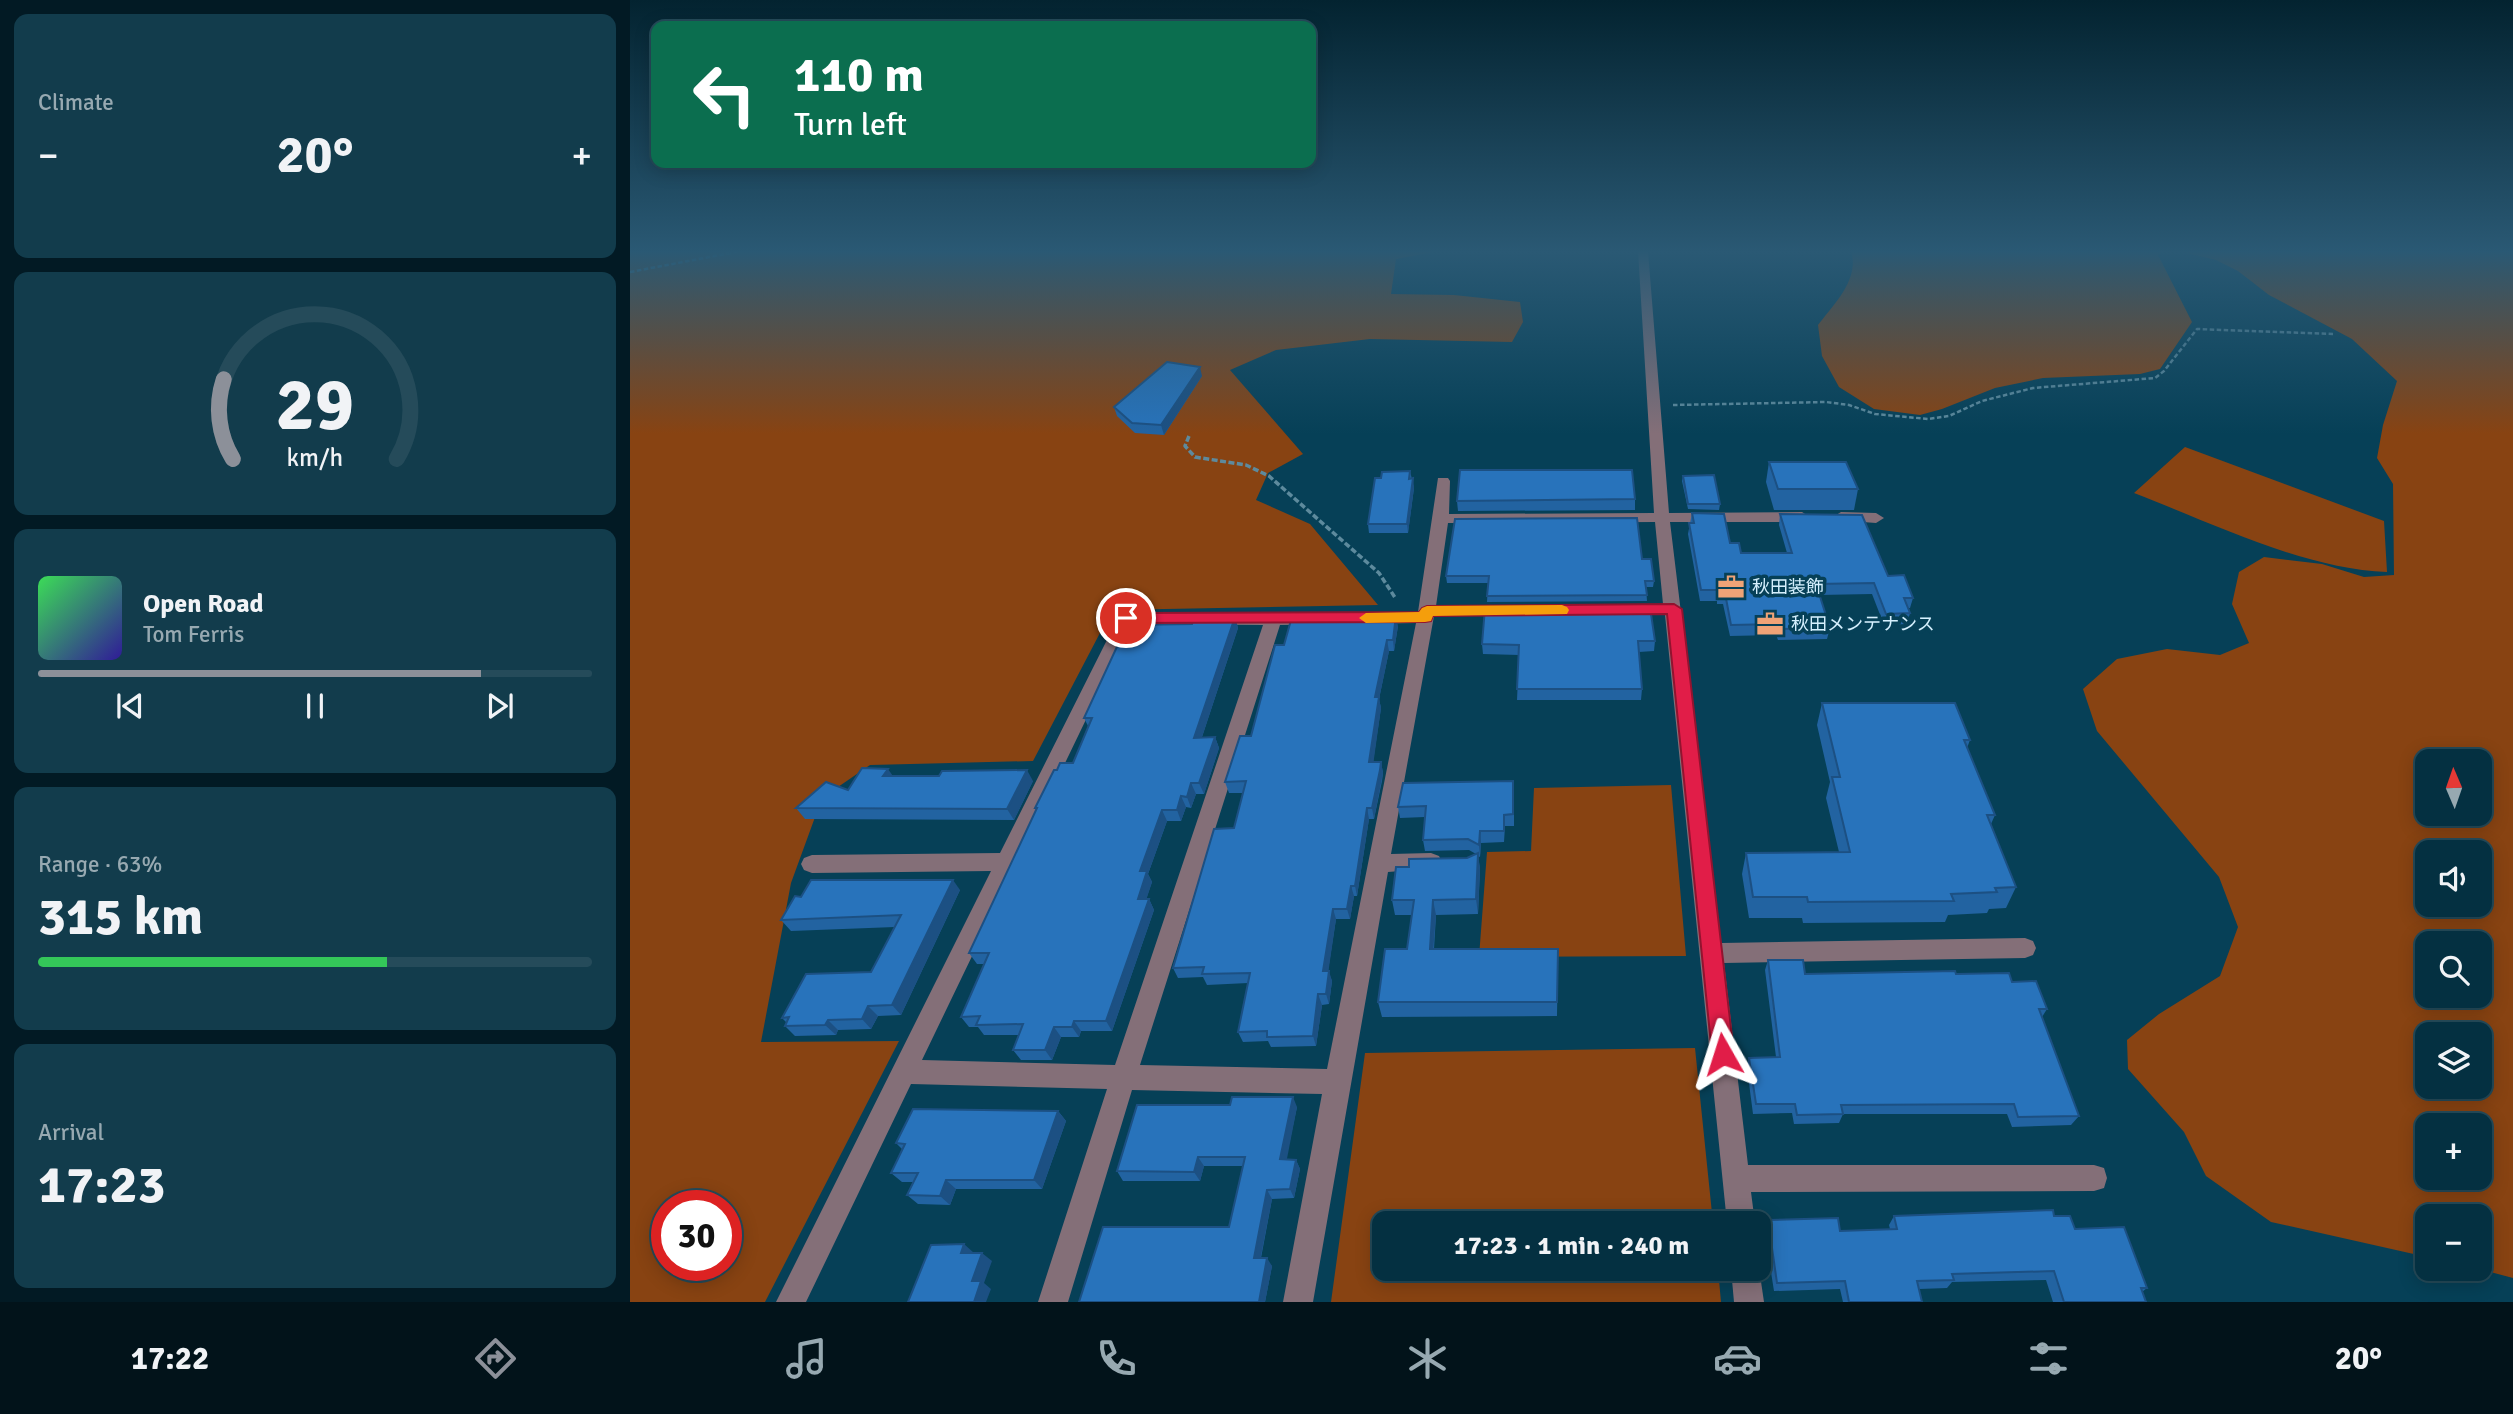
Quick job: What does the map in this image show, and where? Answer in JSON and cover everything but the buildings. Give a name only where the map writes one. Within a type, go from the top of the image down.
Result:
[{"type":"street","points":[[1648,312],[1662,516],[1713,953],[1740,1211]]},
{"type":"street","points":[[1298,1302],[1420,615],[1441,521],[1443,481]]},
{"type":"street","points":[[1441,521],[1662,516],[1876,518]]},
{"type":"street","points":[[1605,610],[1674,609]]},
{"type":"street","points":[[791,1302],[1126,618],[1273,620],[1523,610]]},
{"type":"street","points":[[1053,1302],[1122,1078],[1273,620]]},
{"type":"street","points":[[812,864],[1007,862]]},
{"type":"street","points":[[1378,863],[1456,862]]},
{"type":"street","points":[[1713,953],[2025,948]]},
{"type":"street","points":[[905,1072],[1337,1082]]},
{"type":"street","points":[[1736,1179],[2094,1178]]},
{"type":"street","points":[[1746,1281],[1749,1302]]},
{"type":"path","points":[[1655,406],[1826,402],[1849,405],[1875,414],[1928,418],[1949,416],[1982,401],[2033,388],[2155,378],[2164,371],[2197,330],[2333,334]]},
{"type":"path","points":[[1189,436],[1185,446],[1195,457],[1247,465],[1269,476],[1379,573],[1420,615]]},
{"type":"shaded area","points":[[630,312],[1521,312],[1523,322],[1512,342],[1370,339],[1276,350],[1230,370],[1303,454],[1268,473],[1256,500],[1310,524],[1378,605],[1112,610],[1033,761],[870,765],[822,798],[791,883],[761,1042],[899,1041],[765,1302],[630,1302]]},
{"type":"shaded area","points":[[1829,312],[2187,312],[2192,322],[2160,369],[2140,374],[2043,378],[1995,388],[1920,415],[1874,409],[1839,387],[1822,356],[1818,325]]},
{"type":"shaded area","points":[[2301,312],[2513,312],[2513,1278],[2492,1272],[2492,1204],[2415,1204],[2415,1254],[2271,1222],[2206,1176],[2184,1132],[2128,1069],[2127,1040],[2159,1014],[2220,976],[2238,927],[2219,877],[2097,731],[2083,689],[2117,659],[2167,649],[2220,655],[2249,643],[2232,604],[2239,572],[2264,557],[2322,564],[2364,577],[2394,575],[2393,484],[2377,458],[2383,425],[2397,381],[2352,339]]},
{"type":"shaded area","points":[[2185,447],[2384,521],[2387,572],[2323,563],[2291,554],[2134,493]]},
{"type":"shaded area","points":[[1671,785],[1686,956],[1479,957],[1487,852],[1531,851],[1534,788]]},
{"type":"shaded area","points":[[1695,1048],[1712,1211],[1372,1211],[1372,1281],[1719,1281],[1721,1302],[1331,1302],[1365,1053]]},
{"type":"slow traffic","points":[[1366,618],[1425,617],[1427,611],[1562,610]]},
{"type":"place","name":"秋田装飾","points":[[1731,587]]},
{"type":"place","name":"秋田メンテナンス","points":[[1770,624]]},
{"type":"route","points":[[1126,618],[1248,620],[1425,617],[1427,611],[1674,609],[1723,1054]]}]
